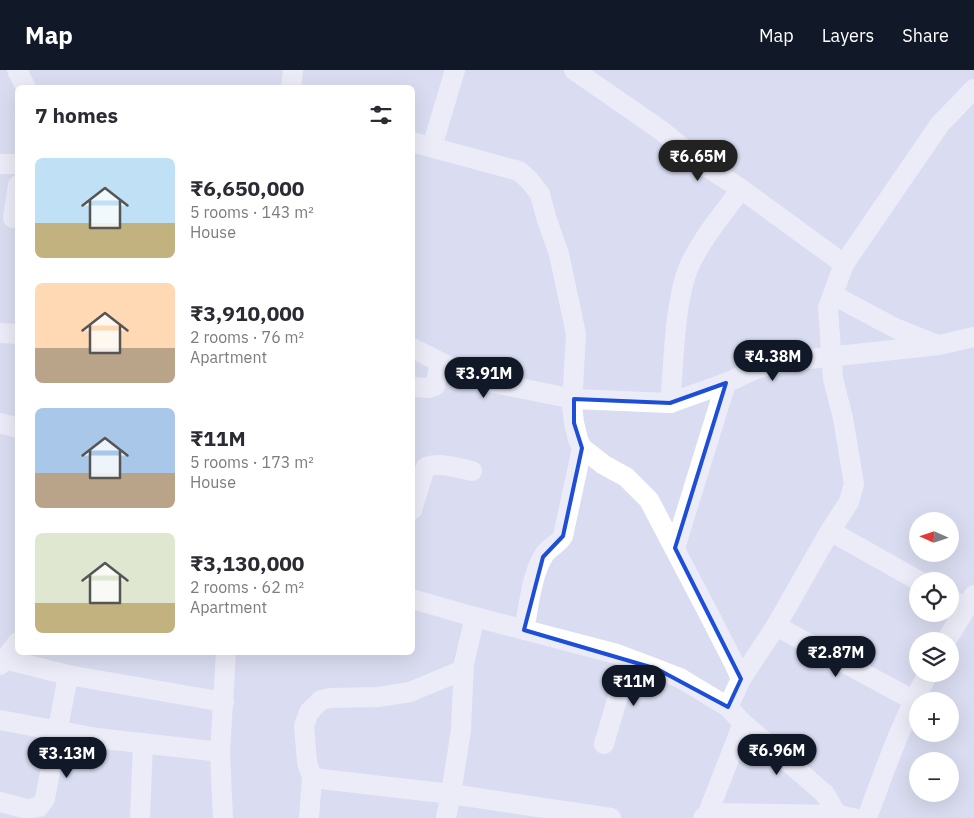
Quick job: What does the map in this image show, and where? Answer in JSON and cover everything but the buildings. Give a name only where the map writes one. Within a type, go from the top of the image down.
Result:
[{"type":"street","points":[[17,70],[24,85]]},
{"type":"street","points":[[291,85],[293,70]]},
{"type":"street","points":[[455,70],[422,144],[519,171],[540,194],[559,254],[576,334],[574,423],[578,439],[582,448],[604,465],[626,477],[649,500],[735,663],[741,679]]},
{"type":"street","points":[[574,70],[662,131],[698,161],[741,188],[844,264]]},
{"type":"street","points":[[728,706],[741,679],[776,626],[830,531],[849,502],[854,484],[846,436],[833,379],[828,308],[844,264],[940,124],[974,89]]},
{"type":"street","points":[[0,164],[15,164]]},
{"type":"street","points":[[670,403],[679,311],[689,268],[703,242],[741,188]]},
{"type":"street","points":[[10,218],[15,197]]},
{"type":"street","points":[[833,295],[895,328],[939,345]]},
{"type":"street","points":[[0,333],[15,334]]},
{"type":"street","points":[[415,350],[474,379],[574,399],[670,403],[726,383],[756,369],[782,362],[939,345],[974,337]]},
{"type":"street","points":[[415,388],[435,386],[440,362]]},
{"type":"street","points":[[675,548],[726,383]]},
{"type":"street","points":[[0,423],[15,427]]},
{"type":"street","points":[[524,630],[536,575],[543,557],[547,551],[560,542],[563,536],[582,448]]},
{"type":"street","points":[[415,500],[426,467],[433,464],[446,465],[472,471]]},
{"type":"street","points":[[830,531],[909,575]]},
{"type":"street","points":[[415,600],[630,659],[680,678],[728,706],[743,723],[825,794],[842,817]]},
{"type":"street","points":[[950,632],[963,600]]},
{"type":"street","points":[[446,818],[452,794],[461,730],[463,670],[475,617]]},
{"type":"street","points":[[776,626],[909,698]]},
{"type":"street","points":[[15,646],[2,662],[224,702]]},
{"type":"street","points":[[223,818],[220,752],[226,655]]},
{"type":"street","points":[[604,744],[630,659]]},
{"type":"street","points":[[309,818],[312,778],[307,762],[304,726],[309,712],[321,700],[330,698],[378,698],[410,692],[463,670]]},
{"type":"street","points":[[0,802],[27,809],[39,808],[45,799],[68,675]]},
{"type":"street","points":[[866,818],[909,709]]},
{"type":"street","points":[[0,720],[97,738],[220,752]]},
{"type":"street","points":[[743,723],[706,816],[842,817]]},
{"type":"street","points":[[140,818],[143,743]]},
{"type":"street","points":[[312,778],[452,794],[611,818]]},
{"type":"highlighted area","points":[[726,383],[675,548],[741,679],[728,707],[657,669],[524,630],[543,557],[563,536],[582,448],[574,423],[574,399],[670,403]]}]
